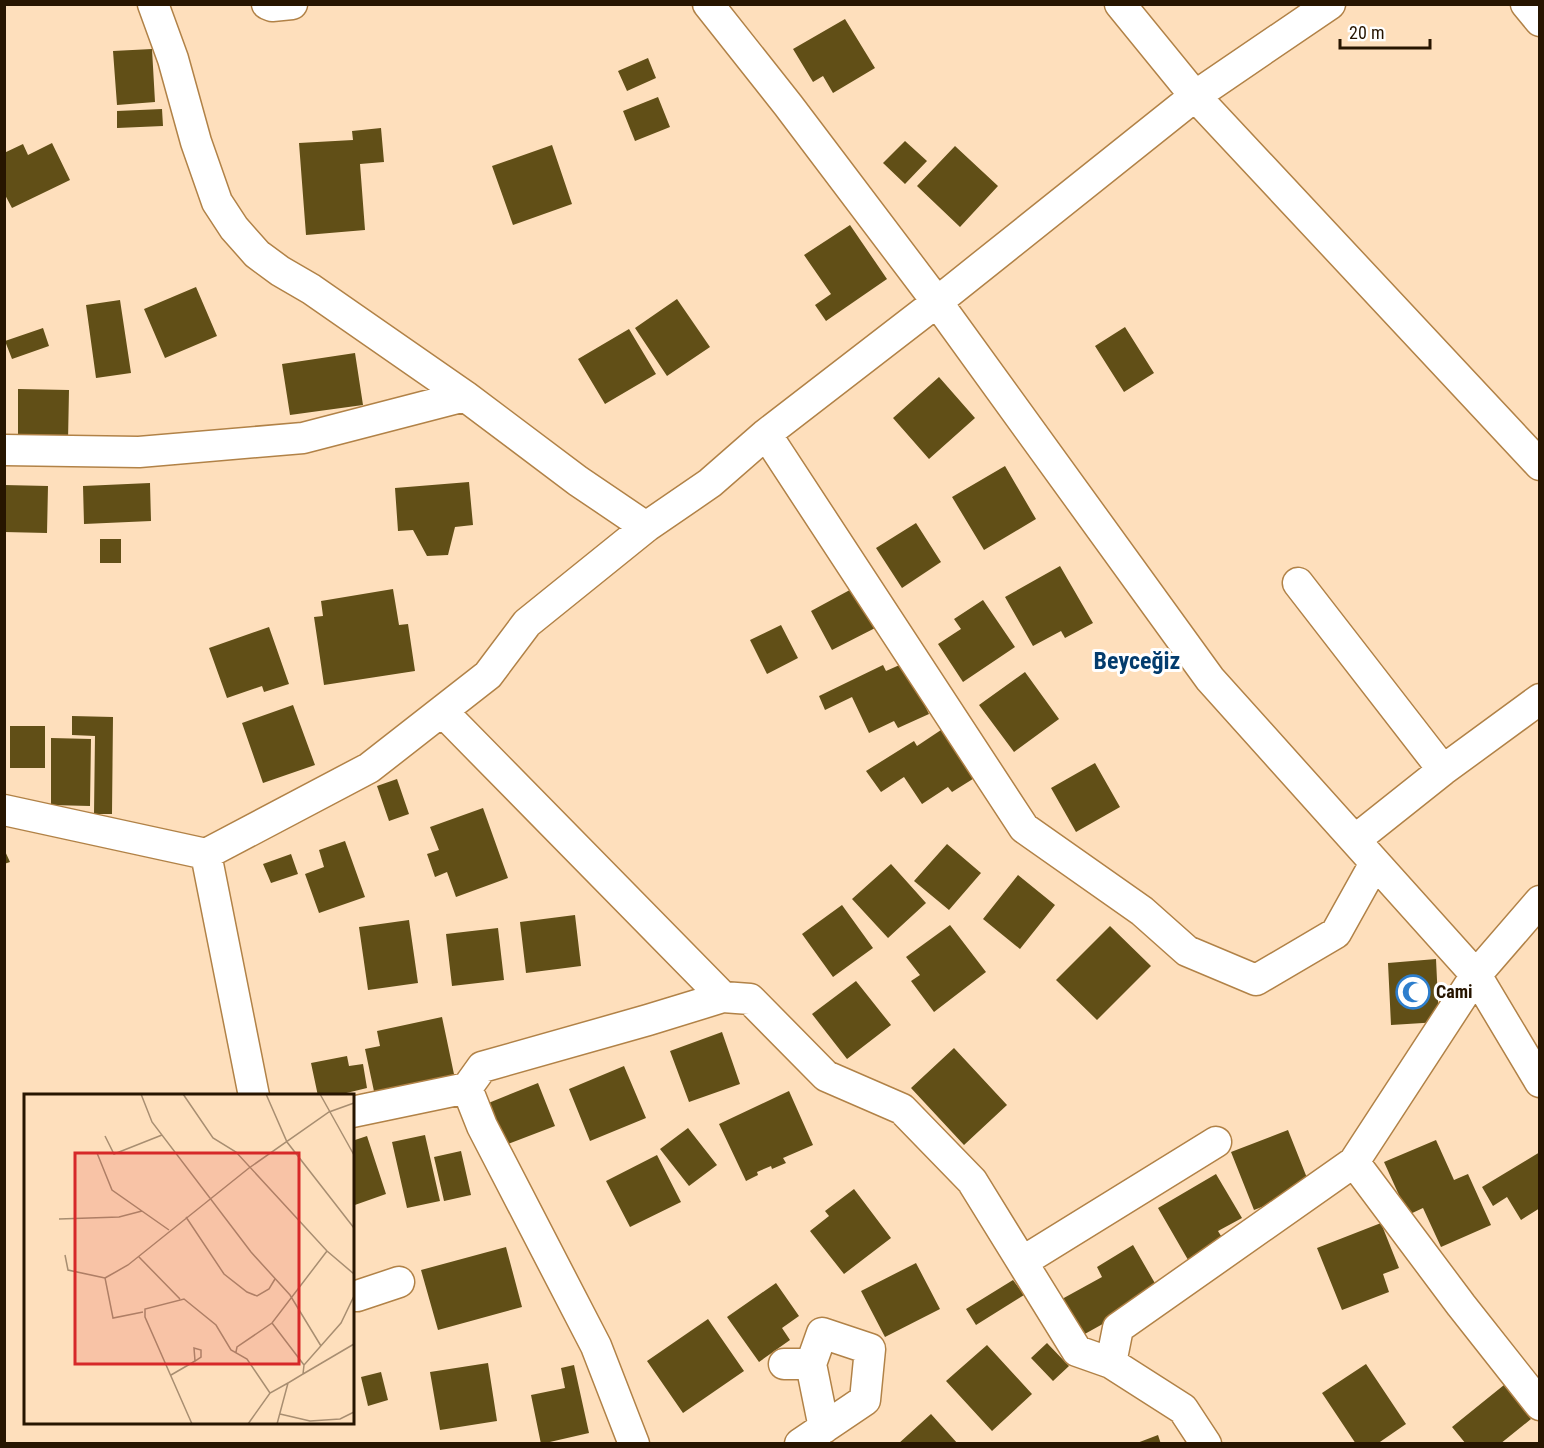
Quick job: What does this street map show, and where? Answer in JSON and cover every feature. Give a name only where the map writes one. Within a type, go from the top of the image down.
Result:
[{"type":"street","points":[[153,4],[173,59],[196,142],[217,202],[234,228],[257,254],[465,396],[578,481],[646,527]]},
{"type":"street","points":[[267,4],[272,6],[292,4]]},
{"type":"street","points":[[708,4],[788,105],[937,302],[1210,679],[1476,975],[1539,1082]]},
{"type":"street","points":[[1120,4],[1195,96],[1539,465]]},
{"type":"street","points":[[4,810],[206,854],[369,768],[488,675],[526,623],[646,527],[710,483],[766,434],[937,302],[1195,96],[1330,4]]},
{"type":"street","points":[[1526,4],[1539,21]]},
{"type":"street","points":[[4,450],[139,452],[303,438],[465,396]]},
{"type":"street","points":[[766,434],[1024,828],[1142,911],[1187,951],[1256,980],[1336,933],[1375,863]]},
{"type":"street","points":[[1298,583],[1443,770]]},
{"type":"street","points":[[1355,840],[1443,770],[1539,699]]},
{"type":"street","points":[[442,711],[723,997]]},
{"type":"street","points":[[206,854],[254,1094]]},
{"type":"street","points":[[1111,1363],[1118,1328],[1354,1162],[1476,975],[1539,901]]},
{"type":"street","points":[[354,1112],[467,1088],[482,1067],[723,997],[750,999],[826,1076],[902,1109],[972,1181],[1077,1351],[1111,1363],[1183,1409],[1206,1443]]},
{"type":"street","points":[[467,1088],[482,1126],[596,1346],[634,1443]]},
{"type":"street","points":[[1022,1262],[1216,1142]]},
{"type":"street","points":[[1354,1162],[1539,1405]]},
{"type":"street","points":[[354,1296],[399,1282]]},
{"type":"street","points":[[822,1333],[870,1349],[865,1400],[812,1436],[797,1364],[822,1333]]},
{"type":"building","points":[[845,19],[875,68],[833,93],[823,76],[813,82],[793,49]]},
{"type":"building","points":[[152,49],[155,102],[117,105],[113,51]]},
{"type":"building","points":[[648,58],[656,78],[627,91],[618,71]]},
{"type":"building","points":[[658,97],[670,127],[635,141],[623,111]]},
{"type":"building","points":[[162,109],[163,126],[117,128],[117,111]]},
{"type":"building","points":[[381,128],[384,162],[360,164],[365,230],[306,235],[299,143],[353,140],[352,131]]},
{"type":"building","points":[[905,141],[927,161],[905,184],[883,163]]},
{"type":"building","points":[[52,143],[70,180],[12,208],[4,193],[4,153],[23,144],[28,155]]},
{"type":"building","points":[[552,145],[572,204],[513,225],[492,166]]},
{"type":"building","points":[[955,146],[998,186],[960,227],[917,186]]},
{"type":"building","points":[[850,225],[887,279],[826,321],[815,305],[831,294],[804,255]]},
{"type":"building","points":[[196,287],[217,336],[165,358],[144,309]]},
{"type":"building","points":[[677,299],[710,347],[667,376],[635,328]]},
{"type":"building","points":[[120,300],[131,373],[96,378],[86,305]]},
{"type":"building","points":[[1125,327],[1154,373],[1124,392],[1095,346]]},
{"type":"building","points":[[43,328],[49,346],[12,359],[5,341]]},
{"type":"building","points":[[629,329],[656,374],[605,404],[578,359]]},
{"type":"building","points":[[355,353],[363,405],[290,415],[282,364]]},
{"type":"building","points":[[939,377],[975,418],[929,459],[893,418]]},
{"type":"building","points":[[18,389],[69,390],[68,441],[18,440]]},
{"type":"building","points":[[1005,466],[1036,519],[984,550],[952,497]]},
{"type":"building","points":[[469,482],[473,525],[455,527],[448,555],[427,556],[413,530],[398,531],[395,488]]},
{"type":"building","points":[[150,483],[151,521],[84,524],[83,486]]},
{"type":"building","points":[[4,485],[48,486],[47,533],[4,532]]},
{"type":"building","points":[[916,523],[941,562],[902,588],[876,548]]},
{"type":"building","points":[[100,539],[121,539],[121,563],[100,563]]},
{"type":"building","points":[[1060,566],[1093,623],[1065,638],[1061,631],[1033,646],[1005,597]]},
{"type":"building","points":[[859,585],[881,625],[832,650],[811,611]]},
{"type":"building","points":[[393,589],[399,625],[408,624],[415,671],[324,685],[314,617],[323,616],[321,601]]},
{"type":"building","points":[[983,600],[1015,647],[963,682],[938,644],[961,629],[954,619]]},
{"type":"building","points":[[781,625],[798,658],[767,674],[750,640]]},
{"type":"building","points":[[269,627],[289,684],[264,692],[262,686],[227,698],[209,648]]},
{"type":"building","points":[[904,663],[929,714],[898,728],[894,721],[869,733],[852,697],[825,710],[819,696],[883,665],[886,671]]},
{"type":"building","points":[[1025,672],[1059,719],[1014,752],[979,705]]},
{"type":"building","points":[[293,705],[315,765],[263,783],[242,723]]},
{"type":"building","points":[[72,716],[113,717],[112,814],[94,814],[95,736],[72,735]]},
{"type":"building","points":[[10,726],[45,726],[45,768],[10,768]]},
{"type":"building","points":[[944,728],[976,777],[952,792],[948,787],[922,804],[904,777],[881,792],[866,771],[914,741],[917,746]]},
{"type":"building","points":[[51,738],[91,739],[90,806],[51,805]]},
{"type":"building","points":[[1095,763],[1120,807],[1076,832],[1051,788]]},
{"type":"building","points":[[397,779],[409,814],[389,821],[377,786]]},
{"type":"building","points":[[483,808],[508,878],[456,897],[447,872],[435,877],[427,854],[439,850],[430,827]]},
{"type":"building","points":[[345,841],[365,897],[319,913],[305,874],[324,867],[319,850]]},
{"type":"building","points":[[947,844],[981,873],[949,910],[914,881]]},
{"type":"building","points":[[4,849],[10,862],[4,864]]},
{"type":"building","points":[[291,854],[298,874],[271,883],[263,864]]},
{"type":"building","points":[[891,864],[926,903],[888,938],[852,899]]},
{"type":"building","points":[[1018,875],[1055,905],[1020,949],[983,919]]},
{"type":"building","points":[[842,905],[873,948],[833,977],[802,934]]},
{"type":"building","points":[[575,915],[581,966],[526,973],[520,922]]},
{"type":"building","points":[[409,920],[418,983],[368,990],[359,927]]},
{"type":"building","points":[[950,925],[986,972],[934,1012],[911,981],[920,975],[906,957]]},
{"type":"building","points":[[1110,926],[1151,966],[1097,1020],[1056,980]]},
{"type":"building","points":[[498,928],[504,980],[452,986],[446,934]]},
{"type":"building","name":"Cami","points":[[1436,959],[1439,1022],[1391,1025],[1388,963]]},
{"type":"building","points":[[856,981],[891,1025],[847,1059],[812,1014]]},
{"type":"building","points":[[442,1017],[455,1079],[375,1096],[365,1049],[380,1046],[377,1031]]},
{"type":"building","points":[[722,1032],[740,1084],[689,1102],[670,1051]]},
{"type":"building","points":[[954,1048],[1007,1105],[964,1145],[911,1088]]},
{"type":"building","points":[[347,1056],[349,1066],[363,1064],[367,1088],[342,1094],[318,1094],[311,1063]]},
{"type":"building","points":[[624,1066],[646,1118],[590,1141],[569,1089]]},
{"type":"building","points":[[538,1083],[555,1126],[503,1146],[486,1104]]},
{"type":"building","points":[[789,1091],[813,1145],[783,1158],[786,1163],[757,1172],[758,1175],[746,1181],[719,1124]]},
{"type":"building","points":[[688,1128],[717,1165],[689,1186],[660,1149]]},
{"type":"building","points":[[1288,1130],[1311,1188],[1254,1210],[1231,1152]]},
{"type":"building","points":[[425,1135],[440,1201],[407,1208],[392,1142]]},
{"type":"building","points":[[367,1136],[386,1194],[354,1205],[354,1140]]},
{"type":"building","points":[[1436,1140],[1454,1180],[1468,1174],[1491,1225],[1441,1247],[1423,1208],[1408,1215],[1384,1162]]},
{"type":"building","points":[[461,1151],[471,1195],[444,1201],[434,1157]]},
{"type":"building","points":[[1540,1152],[1540,1208],[1521,1220],[1507,1197],[1493,1206],[1482,1187]]},
{"type":"building","points":[[657,1155],[681,1202],[630,1227],[606,1181]]},
{"type":"building","points":[[1216,1174],[1242,1218],[1218,1231],[1226,1244],[1191,1265],[1158,1208]]},
{"type":"building","points":[[854,1189],[891,1238],[844,1274],[810,1231],[829,1216],[825,1211]]},
{"type":"building","points":[[1381,1223],[1399,1268],[1383,1274],[1389,1292],[1342,1310],[1317,1248]]},
{"type":"building","points":[[1133,1245],[1160,1292],[1083,1335],[1062,1299],[1102,1277],[1097,1267]]},
{"type":"building","points":[[506,1247],[522,1307],[438,1330],[421,1270]]},
{"type":"building","points":[[916,1263],[940,1309],[885,1337],[861,1291]]},
{"type":"building","points":[[1013,1280],[1024,1295],[976,1325],[966,1309]]},
{"type":"building","points":[[776,1283],[799,1316],[782,1328],[790,1340],[759,1362],[727,1317]]},
{"type":"building","points":[[708,1319],[744,1371],[683,1413],[647,1361]]},
{"type":"building","points":[[1047,1343],[1069,1366],[1053,1381],[1031,1358]]},
{"type":"building","points":[[987,1345],[1032,1394],[992,1431],[946,1381]]},
{"type":"building","points":[[488,1363],[497,1421],[440,1430],[430,1372]]},
{"type":"building","points":[[1366,1364],[1406,1424],[1377,1444],[1356,1444],[1322,1393]]},
{"type":"building","points":[[574,1365],[589,1433],[541,1444],[531,1395],[565,1388],[561,1368]]},
{"type":"building","points":[[381,1372],[388,1400],[368,1406],[361,1377]]},
{"type":"building","points":[[1504,1385],[1531,1419],[1500,1444],[1466,1444],[1452,1427]]},
{"type":"building","points":[[931,1414],[958,1444],[898,1444]]},
{"type":"building","points":[[1158,1435],[1161,1444],[1137,1444],[1137,1443]]},
{"type":"place","name":"Cami","points":[[1413,992]]},
{"type":"district","name":"Beyceğiz","points":[[1137,661]]}]
